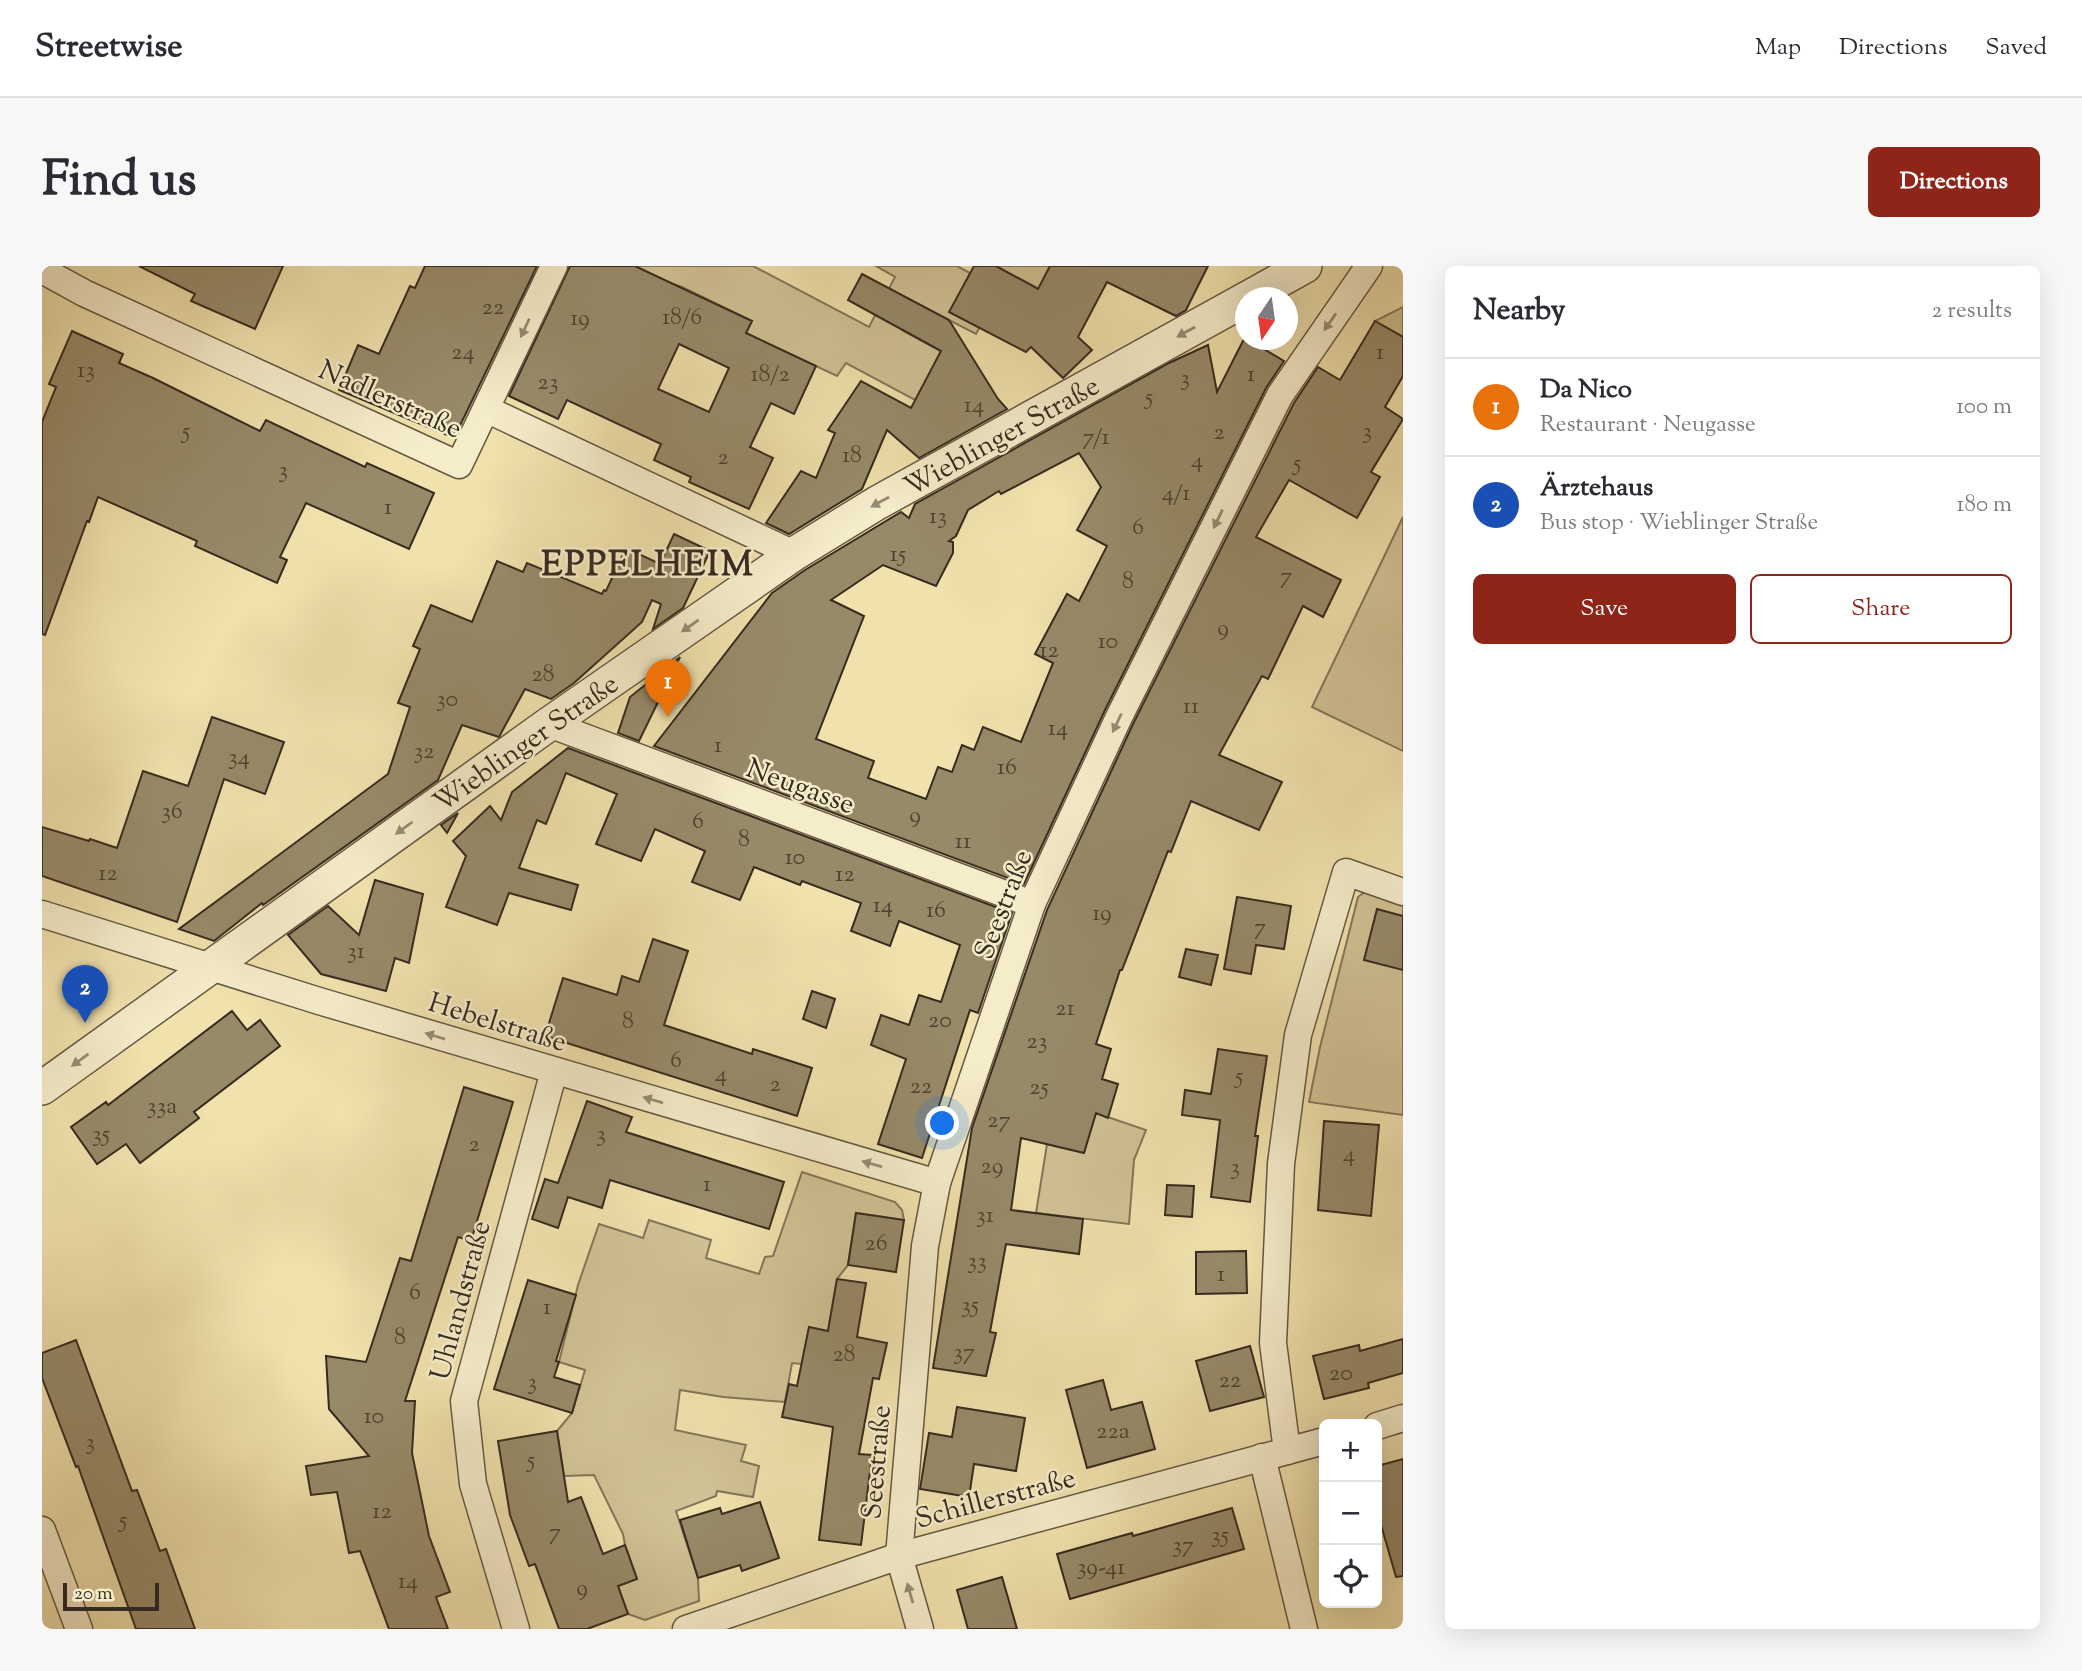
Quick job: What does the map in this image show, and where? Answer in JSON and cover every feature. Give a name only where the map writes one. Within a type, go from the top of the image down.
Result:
[{"type":"street","points":[[486,409],[554,266]]},
{"type":"street","name":"Wieblinger Straße","points":[[1267,287],[1305,266]]},
{"type":"street","name":"Seestraße","points":[[920,1629],[899,1556],[925,1246],[937,1183],[1031,904],[1126,702],[1280,395],[1369,266]]},
{"type":"street","name":"Nadlerstraße","points":[[46,275],[459,466],[486,409],[794,554]]},
{"type":"street","name":"Wieblinger Straße","points":[[42,1088],[549,724],[794,554],[877,503],[1235,305]]},
{"type":"street","name":"Neugasse","points":[[549,724],[1031,904]]},
{"type":"street","points":[[1304,1629],[1275,1454],[1273,1343],[1281,1164],[1298,1035],[1346,872],[1403,892]]},
{"type":"street","name":"Hebelstraße","points":[[42,914],[209,968],[937,1183]]},
{"type":"street","name":"Uhlandstraße","points":[[516,1629],[473,1484],[464,1401],[554,1071]]},
{"type":"street","points":[[1382,1424],[1403,1418]]},
{"type":"street","name":"Schillerstraße","points":[[686,1629],[899,1556],[1319,1442]]},
{"type":"street","points":[[42,1530],[79,1629]]},
{"type":"shaded area","points":[[616,266],[753,266],[869,327],[895,277],[876,266],[957,266],[970,273],[992,304],[976,334],[916,303],[902,330],[941,351],[938,362],[915,400],[846,363],[837,376],[746,333],[752,321],[682,287]]},
{"type":"shaded area","points":[[996,266],[1050,266],[1039,289]]},
{"type":"shaded area","points":[[1403,307],[1403,337],[1375,321]]},
{"type":"shaded area","points":[[1403,517],[1403,751],[1312,707]]},
{"type":"shaded area","points":[[1366,891],[1403,899],[1403,1115],[1309,1102],[1358,897]]},
{"type":"shaded area","points":[[1096,1113],[1146,1130],[1134,1160],[1129,1224],[1036,1213],[1047,1144],[1084,1152]]},
{"type":"shaded area","points":[[802,1172],[895,1202],[902,1210],[904,1220],[856,1213],[848,1265],[837,1279],[828,1331],[809,1328],[802,1364],[792,1363],[785,1402],[680,1390],[675,1430],[746,1445],[741,1461],[759,1466],[753,1497],[717,1491],[716,1496],[676,1511],[698,1578],[699,1601],[645,1620],[628,1614],[618,1586],[637,1579],[623,1534],[594,1475],[564,1476],[557,1431],[572,1413],[585,1370],[559,1362],[578,1285],[599,1224],[643,1238],[649,1220],[711,1240],[706,1258],[759,1274],[765,1257],[773,1256]]},
{"type":"building","points":[[139,266],[283,266],[255,329],[191,301],[195,294]]},
{"type":"building","points":[[425,266],[537,266],[454,438],[339,390],[358,345],[379,354],[410,286],[415,288]]},
{"type":"building","points":[[570,266],[635,266],[752,321],[746,333],[816,366],[794,414],[771,403],[750,447],[773,458],[749,509],[689,482],[691,477],[654,460],[661,444],[567,400],[558,419],[509,396]],"holes":[[[679,344],[729,368],[709,412],[658,389]]]},
{"type":"building","points":[[974,266],[996,266],[1038,289],[1050,266],[1208,266],[1186,310],[1176,316],[1107,282],[1078,337],[1092,350],[1063,378],[1031,347],[1026,352],[949,312]]},
{"type":"building","points":[[862,274],[949,320],[1007,409],[919,458],[887,430],[862,489],[789,534],[766,523],[801,471],[816,478],[835,433],[828,430],[861,381],[911,408],[941,351],[848,300]]},
{"type":"building","points":[[1375,321],[1403,337],[1403,376],[1385,407],[1403,419],[1371,472],[1380,477],[1357,518],[1289,480],[1256,537],[1341,580],[1323,617],[1303,606],[1268,679],[1262,676],[1219,755],[1282,782],[1259,830],[1191,801],[1120,970],[1096,1044],[1111,1049],[1102,1079],[1118,1084],[1108,1118],[1096,1113],[1084,1153],[1021,1138],[1011,1210],[1083,1219],[1079,1254],[1006,1244],[990,1332],[996,1333],[986,1376],[933,1368],[972,1128],[1047,910],[1133,724],[1294,403],[1318,367],[1340,380]]},
{"type":"building","points":[[72,331],[123,354],[119,363],[260,431],[266,420],[365,467],[367,463],[434,493],[409,549],[306,503],[280,557],[287,560],[277,583],[195,546],[197,541],[98,497],[45,635],[42,634],[42,422],[56,387],[49,384]]},
{"type":"building","points":[[1208,345],[1217,392],[1238,350],[1266,350],[1284,361],[1266,388],[1105,710],[1024,884],[654,746],[772,593],[901,512],[909,518],[915,504],[1169,363]],"holes":[[[1079,453],[1101,487],[1077,530],[1107,546],[1079,601],[1067,594],[1035,654],[1053,663],[1021,742],[983,727],[974,750],[962,745],[952,772],[938,767],[926,799],[868,778],[874,761],[816,739],[864,616],[831,600],[883,565],[936,586],[953,553],[953,542],[949,541],[956,536],[968,510],[999,491],[1001,494]]]},
{"type":"building","points":[[674,534],[710,551],[683,608],[653,629],[661,604],[652,600],[642,622],[574,683],[551,699],[525,689],[499,737],[462,725],[438,780],[263,905],[262,903],[214,941],[179,929],[388,774],[410,707],[398,703],[420,649],[413,646],[431,605],[472,622],[497,561],[523,572],[527,563],[602,594],[606,591],[626,548],[660,564]]},
{"type":"building","points":[[680,657],[639,741],[618,733],[630,697]]},
{"type":"building","points":[[212,717],[284,742],[265,794],[224,779],[177,922],[42,876],[42,827],[117,848],[143,771],[188,786]]},
{"type":"building","points":[[568,748],[1012,913],[978,1013],[970,1010],[922,1158],[878,1144],[906,1059],[871,1045],[881,1015],[909,1025],[919,995],[941,1002],[960,945],[899,921],[890,946],[851,931],[861,903],[802,881],[800,885],[754,867],[740,900],[692,882],[705,851],[655,829],[641,861],[596,844],[617,794],[566,773],[546,824],[537,820],[519,868],[578,885],[571,910],[509,893],[497,925],[446,907],[466,856],[453,841],[490,806],[501,820],[512,792]]},
{"type":"building","points":[[458,813],[447,833],[441,825]]},
{"type":"building","points":[[375,880],[423,894],[409,963],[395,958],[386,991],[321,974],[288,935],[328,906],[359,935]]},
{"type":"building","points":[[1237,897],[1291,906],[1284,949],[1256,945],[1251,974],[1224,969]]},
{"type":"building","points":[[1377,909],[1403,916],[1403,970],[1364,960]]},
{"type":"building","points":[[653,939],[688,951],[664,1025],[752,1054],[753,1049],[812,1068],[797,1116],[545,1036],[563,978],[617,995],[622,976],[639,982]]},
{"type":"building","points":[[1186,949],[1218,955],[1211,985],[1179,977]]},
{"type":"building","points":[[812,991],[835,999],[826,1028],[803,1019]]},
{"type":"building","points":[[232,1011],[247,1030],[260,1020],[280,1046],[194,1112],[199,1118],[140,1163],[126,1144],[97,1164],[71,1127],[106,1102],[108,1105]]},
{"type":"building","points":[[1218,1049],[1267,1056],[1255,1136],[1258,1136],[1250,1202],[1211,1197],[1220,1120],[1182,1115],[1185,1090],[1211,1094]]},
{"type":"building","points":[[464,1087],[513,1102],[471,1241],[458,1237],[405,1401],[415,1401],[412,1453],[429,1536],[450,1592],[436,1597],[448,1629],[389,1629],[360,1551],[349,1553],[337,1492],[311,1495],[306,1466],[369,1456],[329,1409],[326,1356],[366,1362],[400,1258],[411,1261]]},
{"type":"building","points":[[587,1101],[632,1117],[626,1132],[784,1182],[769,1229],[610,1180],[602,1208],[568,1197],[558,1228],[532,1219],[545,1179],[558,1183]]},
{"type":"building","points":[[1324,1121],[1379,1125],[1371,1216],[1318,1210]]},
{"type":"building","points":[[1167,1185],[1194,1186],[1192,1217],[1165,1215]]},
{"type":"building","points":[[856,1213],[904,1220],[896,1272],[848,1265]]},
{"type":"building","points":[[1246,1251],[1247,1293],[1196,1294],[1196,1252]]},
{"type":"building","points":[[837,1279],[866,1283],[857,1337],[887,1343],[879,1379],[873,1378],[859,1454],[872,1455],[861,1545],[819,1540],[833,1427],[782,1417],[789,1384],[797,1386],[809,1327],[828,1331]]},
{"type":"building","points":[[528,1280],[576,1295],[556,1361],[559,1362],[554,1377],[580,1385],[572,1413],[494,1389]]},
{"type":"building","points":[[1403,1339],[1403,1373],[1368,1383],[1369,1388],[1324,1399],[1313,1356],[1359,1345],[1360,1351]]},
{"type":"building","points":[[76,1340],[132,1491],[137,1490],[160,1551],[166,1549],[195,1629],[136,1629],[78,1466],[76,1467],[42,1378],[42,1353]]},
{"type":"building","points":[[1250,1346],[1264,1397],[1210,1411],[1196,1361]]},
{"type":"building","points":[[1103,1380],[1111,1410],[1142,1402],[1155,1449],[1087,1468],[1066,1390]]},
{"type":"building","points":[[957,1407],[1025,1418],[1016,1471],[974,1464],[969,1497],[920,1489],[929,1433],[952,1437]]},
{"type":"building","points":[[557,1431],[568,1502],[581,1497],[603,1554],[625,1545],[637,1579],[618,1586],[628,1614],[587,1629],[559,1629],[535,1564],[529,1566],[510,1515],[498,1441]]},
{"type":"building","points":[[1403,1459],[1403,1576],[1396,1577],[1382,1528],[1382,1465]]},
{"type":"building","points":[[760,1502],[779,1558],[742,1571],[740,1565],[698,1578],[680,1520],[720,1508],[722,1514]]},
{"type":"building","points":[[1232,1508],[1244,1549],[1070,1599],[1057,1554]]},
{"type":"building","points":[[1002,1577],[1017,1629],[968,1629],[957,1590]]},
{"type":"place","name":"Da Nico","points":[[668,717]]},
{"type":"place","name":"Ärztehaus","points":[[85,1023]]},
{"type":"district","name":"EPPELHEIM","points":[[648,563]]}]
